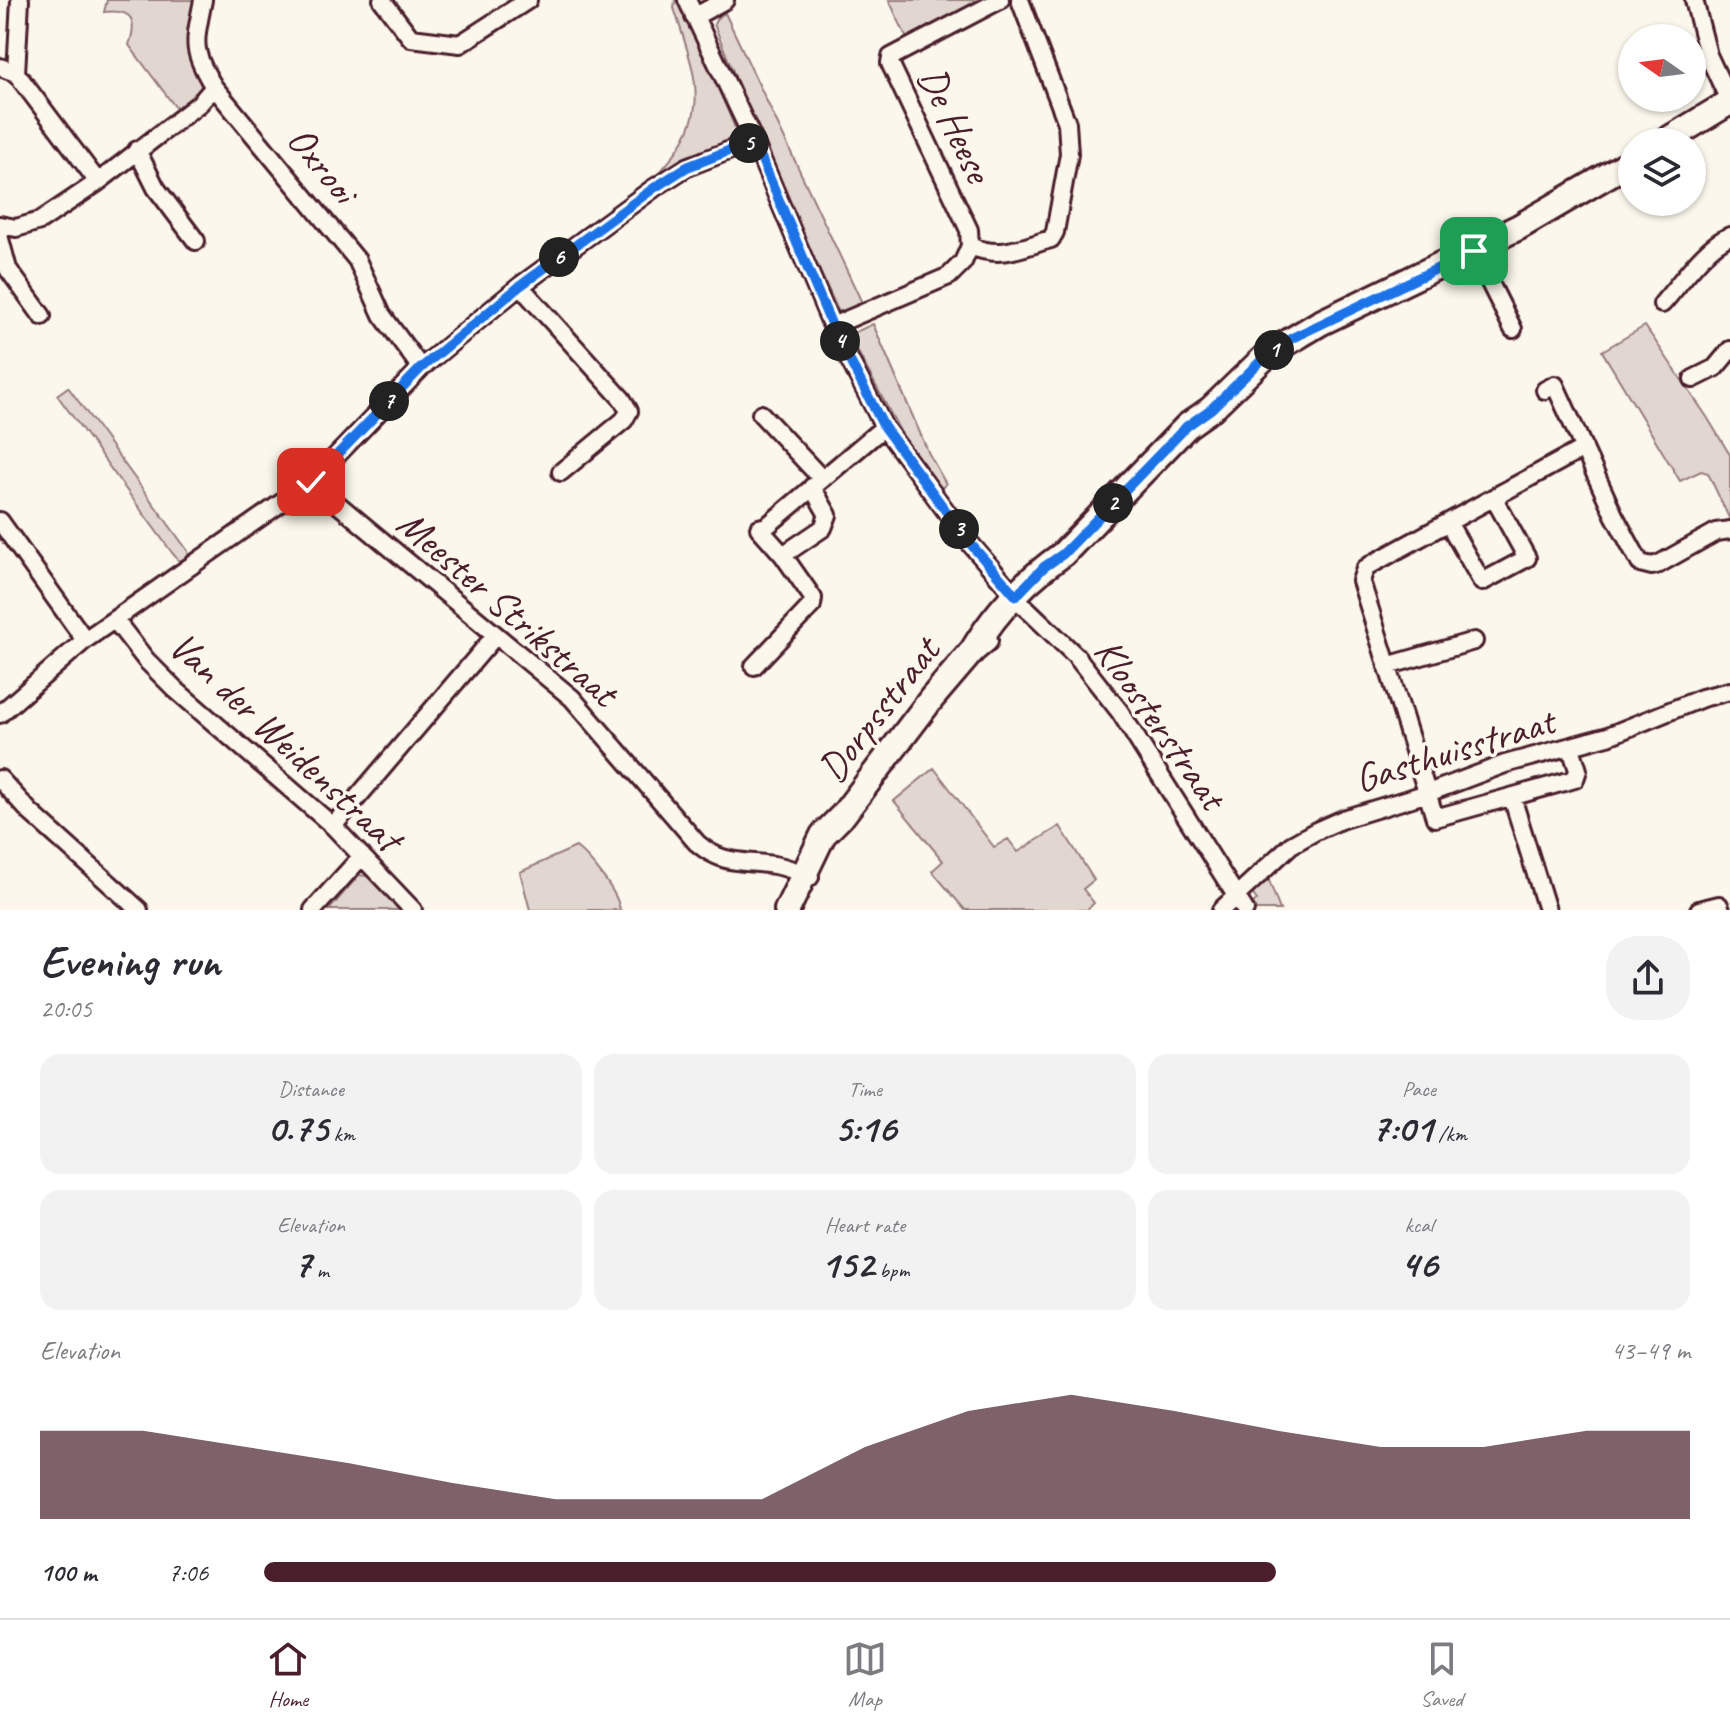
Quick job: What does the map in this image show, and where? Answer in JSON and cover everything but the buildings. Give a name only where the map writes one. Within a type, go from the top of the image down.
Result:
[{"type":"street","points":[[20,0],[8,70],[98,182]]},
{"type":"street","name":"Oxrooi","points":[[203,0],[194,43],[198,61],[214,87],[357,260],[382,315],[421,368]]},
{"type":"street","points":[[382,0],[411,38],[460,44],[528,0]]},
{"type":"street","name":"Kloosterstraat","points":[[687,0],[754,141],[832,326],[884,427],[968,541],[1019,600],[1076,656],[1120,712],[1245,910]]},
{"type":"street","points":[[694,17],[725,0]]},
{"type":"street","name":"De Heese","points":[[970,246],[969,230],[890,63],[891,57],[1000,0]]},
{"type":"street","points":[[832,326],[949,276],[963,262],[970,246],[986,253],[1001,254],[1051,239],[1055,232],[1069,154],[1067,123],[1020,0]]},
{"type":"street","points":[[1687,128],[1730,102],[1708,55],[1694,0]]},
{"type":"street","points":[[0,225],[16,228],[40,221],[98,182],[200,103],[214,87]]},
{"type":"street","points":[[0,714],[85,640],[311,482],[421,368],[520,286],[687,167],[754,141]]},
{"type":"street","points":[[137,150],[156,188],[196,241]]},
{"type":"street","name":"Dorpsstraat","points":[[789,910],[808,876],[823,835],[843,815],[932,698],[973,650],[989,624],[1052,573],[1063,554],[1187,426],[1211,409],[1268,354],[1320,323],[1474,251],[1618,169]]},
{"type":"street","points":[[1662,304],[1697,263],[1730,236]]},
{"type":"street","points":[[0,239],[8,269],[42,316]]},
{"type":"street","points":[[1474,251],[1513,329]]},
{"type":"street","points":[[520,286],[622,399],[629,411],[624,420],[561,472]]},
{"type":"street","points":[[1693,379],[1715,368],[1730,350]]},
{"type":"street","points":[[1545,390],[1555,385],[1628,544],[1640,563],[1659,564],[1716,532],[1730,530]]},
{"type":"street","points":[[761,414],[817,483],[828,515],[823,528],[783,555]]},
{"type":"street","points":[[754,666],[812,605],[813,598],[783,555],[759,528],[767,526],[884,427]]},
{"type":"street","points":[[1571,748],[1578,770],[1575,779],[1435,818],[1362,590],[1362,574],[1372,564],[1584,448]]},
{"type":"street","name":"Meester Strikstraat","points":[[311,482],[572,698],[709,853],[740,864],[771,865],[808,876]]},
{"type":"street","points":[[1449,524],[1482,582],[1527,558],[1494,498]]},
{"type":"street","points":[[0,521],[85,640]]},
{"type":"street","name":"Van der Weidenstraat","points":[[115,620],[146,660],[176,690],[333,826],[413,910]]},
{"type":"street","points":[[333,826],[495,636]]},
{"type":"street","points":[[1387,666],[1474,641]]},
{"type":"street","name":"Gasthuisstraat","points":[[1221,910],[1291,845],[1343,819],[1428,793],[1505,764],[1608,736],[1702,698],[1730,691]]},
{"type":"street","points":[[0,779],[30,812],[139,910]]},
{"type":"street","points":[[1512,797],[1547,910]]},
{"type":"street","points":[[313,910],[362,856]]},
{"type":"street","points":[[1699,910],[1719,905],[1721,910]]},
{"type":"shaded area","points":[[107,0],[194,0],[189,40],[202,89],[201,94],[179,112],[129,45],[133,28],[130,18],[121,12],[104,12]]},
{"type":"shaded area","points":[[675,0],[680,0],[736,130],[729,139],[652,181],[685,137],[693,118],[696,99],[690,59],[674,8]]},
{"type":"shaded area","points":[[889,0],[992,0],[908,41]]},
{"type":"shaded area","points":[[725,13],[865,309],[842,319],[767,156],[714,24]]},
{"type":"shaded area","points":[[873,324],[929,454],[946,484],[938,491],[917,463],[849,335]]},
{"type":"shaded area","points":[[1645,326],[1730,455],[1730,520],[1708,473],[1701,471],[1680,481],[1602,351]]},
{"type":"shaded area","points":[[68,387],[188,551],[188,558],[178,560],[173,554],[57,395]]},
{"type":"shaded area","points":[[934,768],[994,847],[1008,839],[1018,852],[1060,826],[1094,880],[1083,889],[1094,903],[1087,910],[965,910],[932,871],[943,861],[894,801]]},
{"type":"shaded area","points":[[576,847],[602,876],[620,910],[530,910],[520,872]]},
{"type":"shaded area","points":[[359,875],[367,876],[402,910],[329,910]]},
{"type":"shaded area","points":[[1268,878],[1280,910],[1254,910],[1250,905],[1257,900],[1251,892]]},
{"type":"route","points":[[311,482],[421,368],[520,286],[687,167],[754,141],[832,326],[884,427],[968,541],[1016,596],[1044,567],[1063,554],[1187,426],[1211,409],[1268,354],[1320,323],[1474,251]]}]
